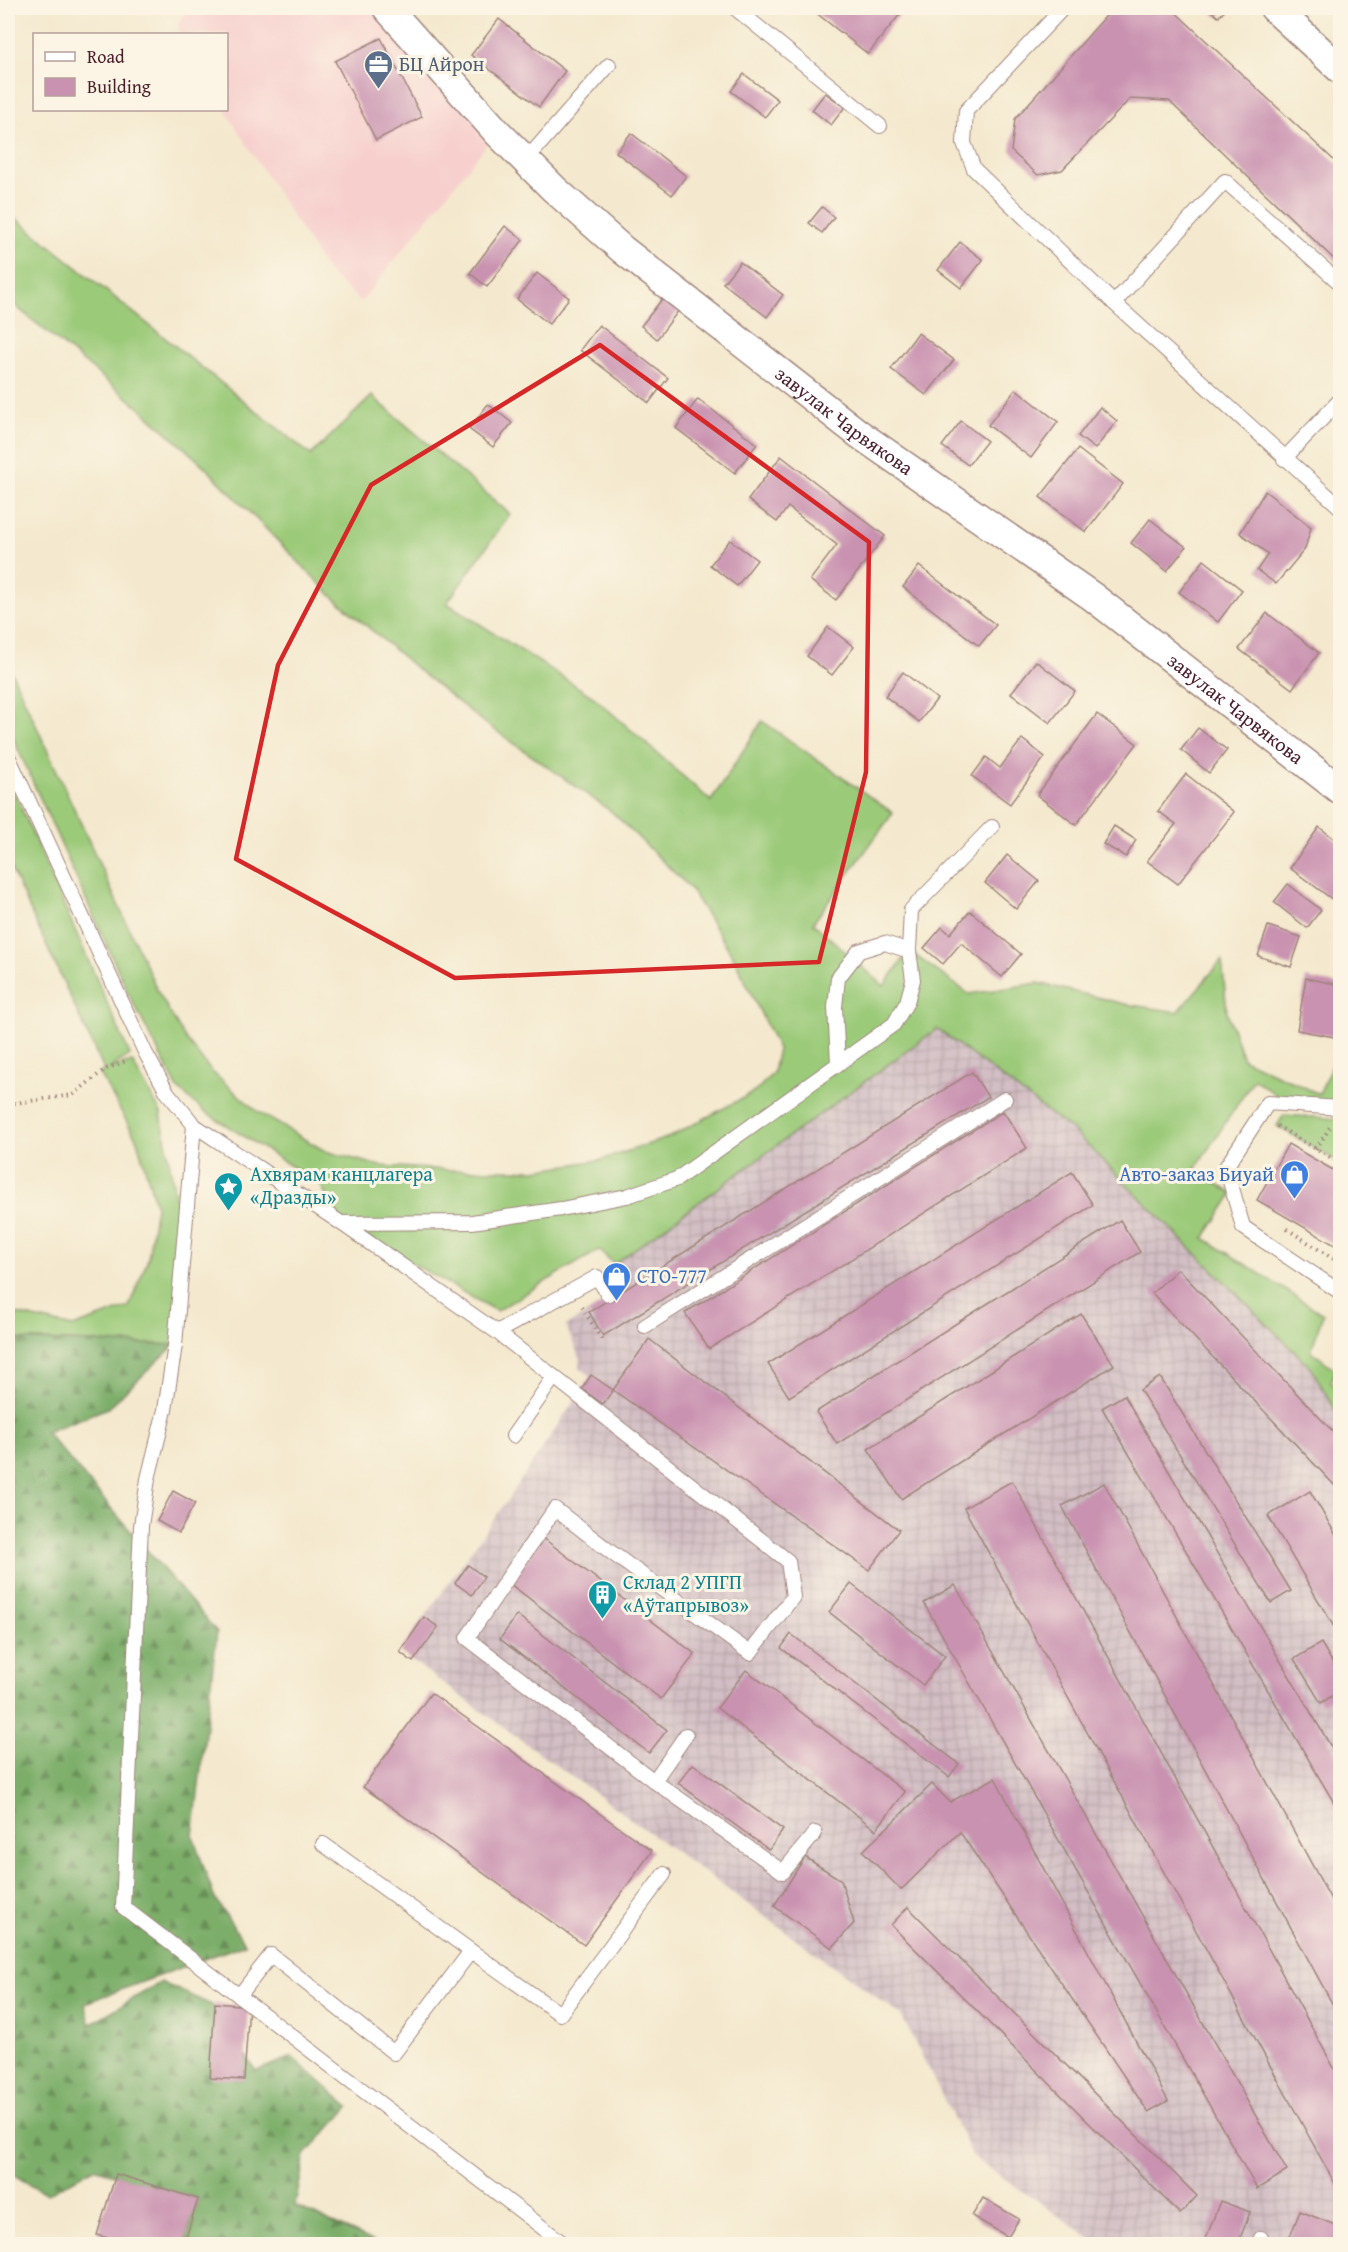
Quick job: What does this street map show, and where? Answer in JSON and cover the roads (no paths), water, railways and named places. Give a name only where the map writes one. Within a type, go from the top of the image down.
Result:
[{"type":"street","name":"завулак Чарвякова","points":[[387,8],[497,132],[554,189],[624,250],[859,434],[1093,597],[1341,790]]},
{"type":"street","points":[[1274,8],[1341,69]]},
{"type":"lane","points":[[735,8],[880,126]]},
{"type":"lane","points":[[1063,8],[966,111],[964,143],[974,169],[1114,303],[1284,459],[1341,507]]},
{"type":"lane","points":[[526,160],[609,65]]},
{"type":"lane","points":[[1114,303],[1225,181],[1341,283]]},
{"type":"lane","points":[[1284,459],[1341,400]]},
{"type":"lane","points":[[8,756],[145,1052],[167,1092],[194,1125],[341,1223],[497,1332],[788,1561],[793,1598],[750,1653],[555,1509],[467,1638],[654,1781],[783,1872],[815,1833]]},
{"type":"lane","points":[[341,1223],[472,1222],[561,1209],[627,1196],[677,1179],[894,1024],[907,1002],[912,980],[909,951],[911,910],[992,827]]},
{"type":"lane","points":[[838,1063],[835,1007],[838,978],[859,951],[885,943],[909,951]]},
{"type":"lane","points":[[645,1326],[1005,1099]]},
{"type":"lane","points":[[1338,1113],[1268,1103],[1226,1167],[1243,1227],[1341,1292]]},
{"type":"lane","points":[[194,1125],[175,1345],[165,1410],[147,1479],[141,1526],[123,1907],[564,2244]]},
{"type":"lane","points":[[497,1332],[597,1277],[608,1294]]},
{"type":"lane","points":[[513,1436],[554,1377]]},
{"type":"lane","points":[[654,1781],[686,1735]]},
{"type":"lane","points":[[323,1844],[560,2014],[664,1874]]},
{"type":"lane","points":[[239,1996],[271,1954],[394,2053],[471,1951]]},
{"type":"place","name":"БЦ Айрон","points":[[378,90]]},
{"type":"place","name":"Авто-заказ Биуай","points":[[1295,1200]]},
{"type":"place","name":"Ахвярам канцлагера «Дразды»","points":[[229,1212]]},
{"type":"place","name":"СТО-777","points":[[616,1302]]},
{"type":"place","name":"Склад 2 УПГП «Аўтапрывоз»","points":[[602,1620]]}]
